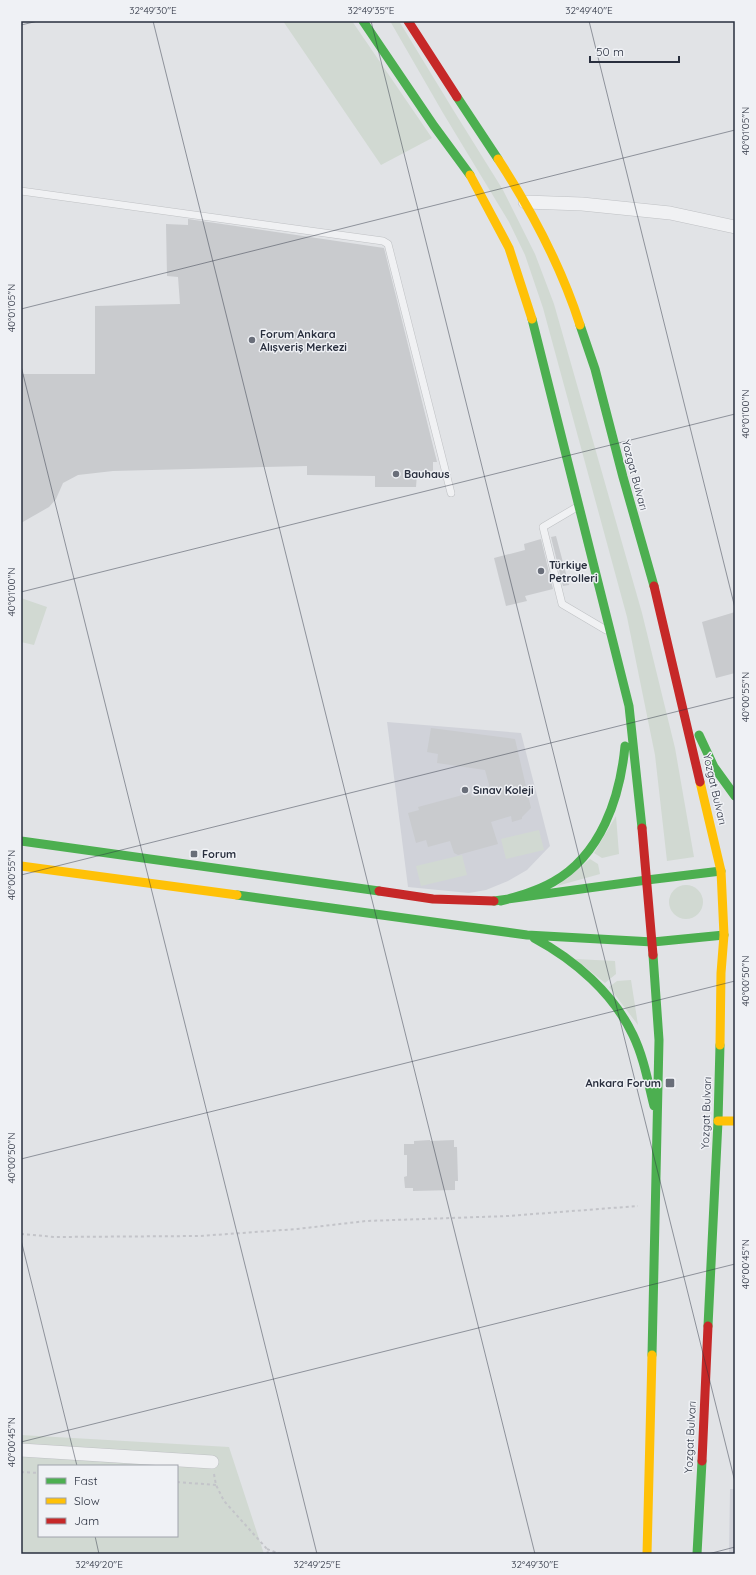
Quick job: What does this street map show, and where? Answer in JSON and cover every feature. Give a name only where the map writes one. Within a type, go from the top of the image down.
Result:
[{"type":"main road","points":[[363,21],[434,126],[470,175]]},
{"type":"main road","points":[[408,21],[498,159]]},
{"type":"main road","points":[[427,34],[486,133],[498,159]]},
{"type":"main road","points":[[419,87],[500,230],[509,248],[518,273],[530,310],[629,706],[647,880],[659,1040],[647,1554]]},
{"type":"main road","name":"Yozgat Bulvarı","points":[[498,159],[525,202],[548,246],[572,298],[595,369],[623,477],[656,593],[680,696],[725,872],[718,1121],[697,1554]]},
{"type":"main road","points":[[680,696],[714,766],[735,796]]},
{"type":"main road","points":[[501,901],[536,890],[557,879],[578,863],[595,841],[606,824],[621,778],[629,706]]},
{"type":"main road","points":[[21,841],[461,901],[501,901],[647,880],[725,872]]},
{"type":"main road","points":[[21,866],[527,935],[617,942],[652,942],[724,935],[735,936]]},
{"type":"main road","points":[[527,935],[559,951],[601,989],[615,1005],[630,1028],[644,1064],[657,1120]]},
{"type":"main road","points":[[719,1061],[730,1010]]},
{"type":"main road","points":[[718,1121],[735,1121]]},
{"type":"street","points":[[525,202],[582,204],[670,213],[735,227]]},
{"type":"street","points":[[21,1450],[212,1462]]},
{"type":"lane","points":[[21,191],[307,230],[383,241],[388,244],[451,493]]},
{"type":"lane","points":[[579,506],[543,527],[562,604],[610,632]]},
{"type":"path","points":[[21,1234],[55,1237],[200,1236],[297,1229],[366,1221],[508,1216],[655,1205]]},
{"type":"path","points":[[212,1462],[216,1485],[224,1501],[267,1549],[280,1554]]},
{"type":"path","points":[[21,1472],[38,1473]]},
{"type":"path","points":[[178,1482],[216,1485]]},
{"type":"path","points":[[267,1549],[268,1554]]},
{"type":"shaded area","points":[[283,21],[352,21],[432,138],[381,165]]},
{"type":"shaded area","points":[[390,21],[399,21],[503,190],[535,254],[554,304],[642,613],[675,748],[694,857],[667,861],[655,755],[627,617],[543,308],[525,255],[509,222],[443,113]]},
{"type":"shaded area","points":[[21,598],[47,607],[34,645],[21,642]]},
{"type":"shaded area","name":"Sınav Koleji","points":[[387,722],[521,733],[550,846],[527,870],[508,881],[486,890],[469,893],[408,887]]},
{"type":"shaded area","points":[[616,816],[619,854],[602,858],[594,853]]},
{"type":"shaded area","points":[[539,830],[544,850],[506,859],[501,839]]},
{"type":"shaded area","points":[[462,855],[467,875],[421,886],[416,866]]},
{"type":"shaded area","points":[[590,859],[598,864],[600,874],[557,886]]},
{"type":"shaded area","points":[[686,885],[692,886],[698,890],[702,896],[702,908],[698,914],[692,918],[686,919],[680,918],[674,914],[670,908],[669,902],[670,896],[674,890],[680,886]]},
{"type":"shaded area","points":[[575,959],[615,961],[616,974],[605,983]]},
{"type":"shaded area","points":[[631,980],[638,1025],[609,987],[617,981]]},
{"type":"shaded area","points":[[21,1435],[229,1447],[264,1554],[21,1554]]},
{"type":"shaded area","points":[[730,1489],[735,1489],[735,1554],[729,1554]]},
{"type":"building","name":"Forum Ankara Alışveriş Merkezi","points":[[188,219],[384,248],[437,462],[433,462],[433,474],[417,474],[416,487],[375,487],[375,476],[307,475],[307,466],[113,471],[78,475],[63,483],[56,499],[49,507],[21,523],[21,374],[95,374],[95,306],[180,304],[178,277],[167,276],[166,224],[188,225]]},
{"type":"building","points":[[556,536],[569,585],[563,586],[551,537]]},
{"type":"building","points":[[541,539],[553,589],[525,596],[527,601],[506,606],[494,558],[525,550],[524,544]]},
{"type":"building","points":[[735,612],[735,673],[716,678],[702,622]]},
{"type":"building","points":[[431,728],[515,739],[531,808],[522,817],[522,819],[512,822],[511,816],[491,822],[498,844],[458,855],[454,853],[450,841],[428,847],[426,840],[416,843],[408,813],[419,810],[418,807],[470,793],[472,797],[491,792],[485,770],[437,763],[438,754],[427,752]]},
{"type":"building","points":[[454,1140],[454,1147],[457,1147],[458,1181],[455,1181],[455,1190],[413,1191],[413,1188],[405,1188],[404,1177],[407,1176],[407,1155],[404,1155],[404,1144],[414,1144],[414,1141]]},
{"type":"traffic: fast","points":[[363,21],[434,126],[470,175]]},
{"type":"traffic: fast","points":[[457,97],[498,159]]},
{"type":"traffic: fast","points":[[532,319],[629,706],[642,828]]},
{"type":"traffic: fast","points":[[580,325],[595,369],[623,477],[654,586]]},
{"type":"traffic: fast","points":[[699,735],[714,767],[735,796]]},
{"type":"traffic: fast","points":[[501,901],[534,891],[553,882],[570,871],[584,857],[596,841],[613,805],[625,746]]},
{"type":"traffic: fast","points":[[21,841],[379,891]]},
{"type":"traffic: fast","points":[[647,880],[721,871]]},
{"type":"traffic: fast","points":[[494,901],[647,880]]},
{"type":"traffic: fast","points":[[237,895],[527,935],[653,942]]},
{"type":"traffic: fast","points":[[653,942],[724,935]]},
{"type":"traffic: fast","points":[[534,938],[578,967],[615,1005],[625,1020],[637,1044],[654,1106]]},
{"type":"traffic: fast","points":[[652,1355],[659,1040],[653,955]]},
{"type":"traffic: fast","points":[[708,1326],[718,1121],[720,1045]]},
{"type":"traffic: fast","points":[[697,1554],[702,1461]]},
{"type":"traffic: slow","points":[[498,159],[545,239],[564,281],[580,325]]},
{"type":"traffic: slow","points":[[470,175],[509,248],[532,319]]},
{"type":"traffic: slow","points":[[700,782],[721,871],[724,935],[721,973],[720,1045]]},
{"type":"traffic: slow","points":[[21,866],[237,895]]},
{"type":"traffic: slow","points":[[718,1121],[735,1121]]},
{"type":"traffic: slow","points":[[647,1554],[652,1355]]},
{"type":"traffic: jam","points":[[408,21],[457,97]]},
{"type":"traffic: jam","points":[[654,586],[700,782]]},
{"type":"traffic: jam","points":[[642,828],[653,955]]},
{"type":"traffic: jam","points":[[379,891],[433,899],[494,901]]},
{"type":"traffic: jam","points":[[702,1461],[708,1326]]},
{"type":"place","name":"Forum Ankara Alışveriş Merkezi","points":[[252,340]]},
{"type":"place","name":"Bauhaus","points":[[396,474]]},
{"type":"place","name":"Türkiye Petrolleri","points":[[541,571]]},
{"type":"place","name":"Sınav Koleji","points":[[465,790]]},
{"type":"place","name":"Forum","points":[[194,854]]},
{"type":"place","name":"Ankara Forum","points":[[670,1083]]}]
